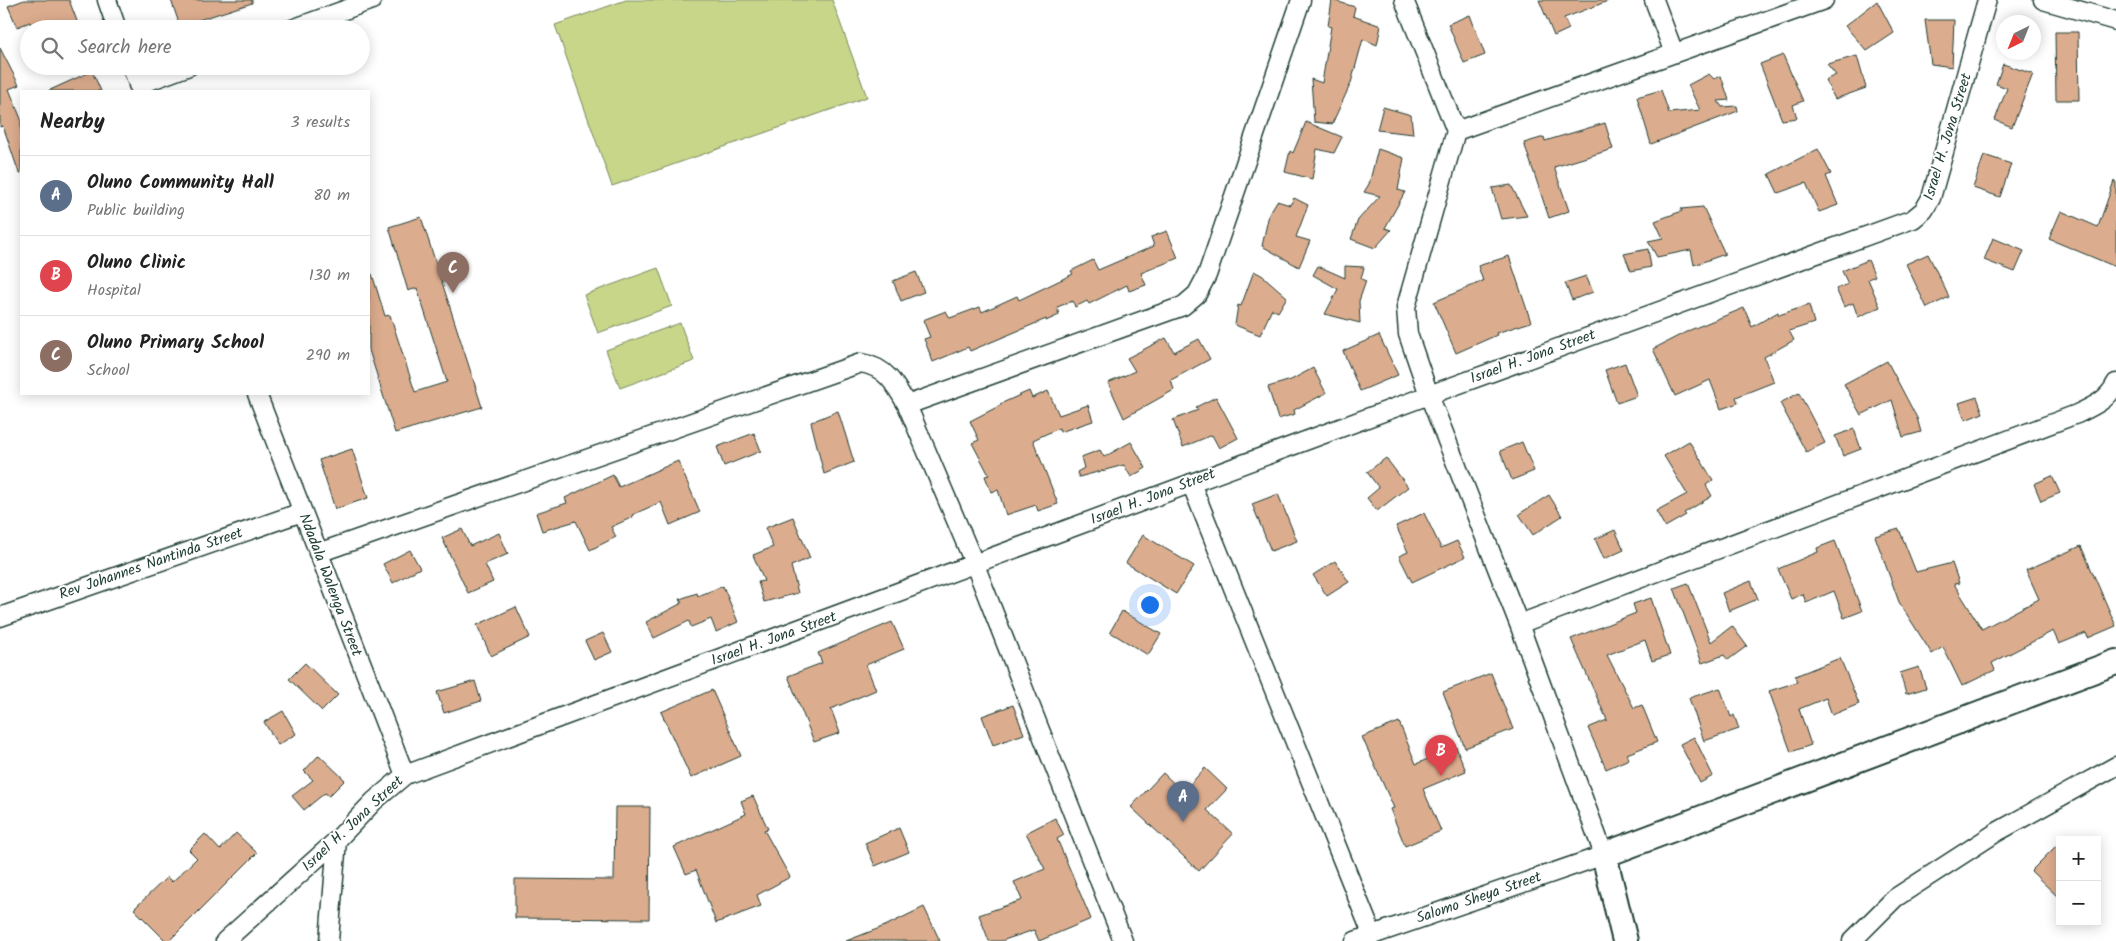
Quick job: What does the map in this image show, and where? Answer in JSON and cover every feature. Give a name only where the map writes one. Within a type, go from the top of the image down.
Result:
[{"type":"street","points":[[107,0],[115,20]]},
{"type":"street","points":[[317,20],[372,0]]},
{"type":"street","points":[[907,404],[1183,306],[1197,294],[1207,275],[1301,0]]},
{"type":"street","points":[[1404,0],[1456,131],[1406,307],[1408,334],[1429,395],[1519,624],[1604,855],[1625,941]]},
{"type":"street","points":[[1654,0],[1674,53]]},
{"type":"street","points":[[1456,131],[1824,0]]},
{"type":"street","name":"Israel H. Jona Street","points":[[225,941],[337,840],[374,801],[405,775],[1429,395],[1913,219],[1924,210],[1931,198],[1987,0]]},
{"type":"street","points":[[2043,0],[2116,21]]},
{"type":"street","points":[[135,75],[140,88],[169,75]]},
{"type":"street","points":[[318,553],[861,363],[871,365],[885,372],[907,404],[975,565],[1123,941]]},
{"type":"street","points":[[1519,624],[2077,414],[2096,405],[2111,393],[2116,383]]},
{"type":"street","name":"Ndadala Walenga Street","points":[[257,395],[405,775]]},
{"type":"street","points":[[1191,483],[1363,938]]},
{"type":"street","name":"Rev Johannes Nantinda Street","points":[[0,617],[302,512]]},
{"type":"street","points":[[1604,855],[2116,662]]},
{"type":"street","points":[[1852,941],[1895,898],[1997,832],[2116,766]]},
{"type":"street","points":[[330,941],[337,840]]},
{"type":"street","name":"Salomo Sheya Street","points":[[1363,938],[1604,855]]},
{"type":"green space","points":[[626,0],[832,0],[867,97],[612,186],[555,25]]},
{"type":"green space","points":[[658,268],[672,306],[598,333],[584,295]]},
{"type":"green space","points":[[680,323],[694,361],[620,388],[606,350]]},
{"type":"building","points":[[24,0],[69,0],[77,20],[20,20],[20,26],[17,27],[8,6]]},
{"type":"building","points":[[171,0],[252,0],[252,3],[199,20],[178,20]]},
{"type":"building","points":[[1332,0],[1355,7],[1353,16],[1381,26],[1377,45],[1363,39],[1351,83],[1332,124],[1314,122],[1311,79],[1322,83],[1331,27],[1328,26]]},
{"type":"building","points":[[1539,0],[1608,1],[1564,18],[1569,29],[1554,36]]},
{"type":"building","points":[[1877,1],[1894,33],[1867,51],[1845,26]]},
{"type":"building","points":[[1470,15],[1485,55],[1464,63],[1448,24]]},
{"type":"building","points":[[1925,20],[1954,20],[1952,67],[1931,64]]},
{"type":"building","points":[[2055,32],[2078,32],[2079,100],[2056,100]]},
{"type":"building","points":[[0,48],[19,85],[9,89],[20,116],[20,173],[3,126],[0,127]]},
{"type":"building","points":[[1783,55],[1803,101],[1793,105],[1797,118],[1782,120],[1760,64]]},
{"type":"building","points":[[1857,56],[1866,88],[1835,99],[1825,80],[1836,75],[1827,64]]},
{"type":"building","points":[[2003,64],[2033,74],[2012,127],[1995,120],[2007,88],[1996,84]]},
{"type":"building","points":[[1709,74],[1714,79],[1721,76],[1729,100],[1718,101],[1722,107],[1737,106],[1738,111],[1651,144],[1637,97],[1661,90],[1669,113],[1700,110],[1688,85]]},
{"type":"building","points":[[83,75],[94,75],[101,90],[50,90]]},
{"type":"building","points":[[1383,107],[1411,115],[1413,134],[1377,130]]},
{"type":"building","points":[[1306,122],[1342,137],[1334,153],[1317,149],[1312,179],[1285,172],[1290,151],[1293,153]]},
{"type":"building","points":[[1605,123],[1613,149],[1554,167],[1569,211],[1549,218],[1524,143],[1544,137],[1545,141]]},
{"type":"building","points":[[1378,149],[1404,158],[1398,190],[1405,192],[1385,228],[1391,230],[1375,248],[1351,239],[1358,220],[1380,196],[1364,192],[1369,184]]},
{"type":"building","points":[[1818,149],[1831,174],[1826,176],[1838,205],[1819,212],[1806,183],[1778,193],[1769,174]]},
{"type":"building","points":[[1984,155],[2011,164],[2000,197],[1973,188]]},
{"type":"building","points":[[2114,181],[2116,182],[2116,267],[2049,239],[2061,211],[2098,227]]},
{"type":"building","points":[[1511,185],[1527,216],[1501,219],[1492,188]]},
{"type":"building","points":[[1294,198],[1308,205],[1296,237],[1310,241],[1299,267],[1262,246],[1269,214],[1277,201],[1290,205]]},
{"type":"building","points":[[1703,207],[1725,254],[1694,265],[1691,250],[1657,257],[1648,241],[1663,238],[1655,221],[1682,211],[1681,209]]},
{"type":"building","points":[[421,217],[482,407],[395,433],[370,353],[370,275],[372,274],[385,316],[390,315],[415,392],[447,382],[417,288],[408,291],[389,227]]},
{"type":"building","points":[[1167,231],[1178,258],[1141,273],[1146,285],[1129,291],[1127,285],[1089,304],[1087,301],[1075,307],[1073,301],[1057,307],[1059,315],[1046,321],[1046,319],[970,351],[968,347],[933,362],[924,339],[930,337],[923,320],[946,311],[950,318],[980,307],[982,312],[1017,296],[1019,300],[1073,274],[1071,271],[1093,260],[1098,270],[1154,246],[1151,237]]},
{"type":"building","points":[[1993,238],[2024,251],[2015,272],[1984,260]]},
{"type":"building","points":[[1648,249],[1651,267],[1631,271],[1624,254]]},
{"type":"building","points":[[1928,254],[1949,297],[1927,308],[1906,264]]},
{"type":"building","points":[[1509,256],[1531,322],[1496,333],[1497,335],[1456,353],[1434,302],[1483,281],[1478,266]]},
{"type":"building","points":[[1868,260],[1875,276],[1868,279],[1880,307],[1858,317],[1853,303],[1844,307],[1836,289],[1848,284],[1842,271]]},
{"type":"building","points":[[1318,266],[1345,278],[1345,266],[1364,267],[1361,279],[1366,281],[1359,301],[1360,323],[1325,314],[1338,289],[1313,275]]},
{"type":"building","points":[[1254,271],[1263,276],[1287,297],[1278,312],[1272,309],[1260,335],[1235,325],[1238,305],[1241,306]]},
{"type":"building","points":[[916,272],[924,292],[901,301],[893,281]]},
{"type":"building","points":[[1586,276],[1593,292],[1572,300],[1565,283]]},
{"type":"building","points":[[1809,305],[1814,323],[1789,331],[1794,340],[1764,357],[1774,382],[1736,397],[1738,403],[1721,409],[1710,380],[1675,396],[1653,349],[1690,330],[1744,308],[1752,327],[1778,312],[1779,315]]},
{"type":"building","points":[[1379,335],[1398,375],[1360,391],[1343,351]]},
{"type":"building","points":[[1166,338],[1174,352],[1199,339],[1210,359],[1171,380],[1174,390],[1124,418],[1108,383],[1135,371],[1127,358]]},
{"type":"building","points":[[1887,361],[1917,418],[1921,432],[1903,437],[1892,400],[1861,415],[1844,384]]},
{"type":"building","points":[[1625,363],[1637,396],[1617,403],[1605,370]]},
{"type":"building","points":[[1313,368],[1326,393],[1294,410],[1295,414],[1278,419],[1268,387],[1291,380]]},
{"type":"building","points":[[1029,391],[1032,398],[1048,391],[1059,415],[1088,405],[1093,421],[1060,432],[1059,428],[1033,440],[1058,504],[1038,511],[1036,505],[1006,515],[998,490],[991,492],[985,476],[989,475],[972,443],[979,440],[970,421],[1000,404]]},
{"type":"building","points":[[1799,393],[1825,443],[1806,452],[1780,403]]},
{"type":"building","points":[[1216,397],[1238,438],[1219,448],[1212,435],[1183,447],[1173,420],[1198,410],[1196,407]]},
{"type":"building","points":[[1977,397],[1983,413],[1965,420],[1959,403]]},
{"type":"building","points":[[838,411],[854,462],[824,474],[811,422]]},
{"type":"building","points":[[1854,429],[1861,449],[1843,456],[1835,436]]},
{"type":"building","points":[[754,433],[761,451],[724,466],[717,447]]},
{"type":"building","points":[[1689,441],[1713,480],[1706,485],[1712,496],[1684,513],[1686,515],[1665,527],[1656,511],[1687,494],[1664,456]]},
{"type":"building","points":[[1131,442],[1146,468],[1131,477],[1124,465],[1079,477],[1077,472],[1084,468],[1081,457],[1100,450],[1104,457]]},
{"type":"building","points":[[1522,442],[1534,471],[1512,480],[1500,451]]},
{"type":"building","points":[[352,449],[368,498],[335,509],[319,460]]},
{"type":"building","points":[[1386,458],[1408,487],[1377,511],[1367,498],[1379,488],[1367,472]]},
{"type":"building","points":[[678,461],[700,512],[670,525],[661,502],[611,527],[616,537],[590,550],[576,521],[542,531],[536,513],[567,503],[565,498],[613,475],[619,487]]},
{"type":"building","points":[[2052,476],[2060,493],[2041,501],[2034,484]]},
{"type":"building","points":[[1278,494],[1297,541],[1271,551],[1252,504]]},
{"type":"building","points":[[1549,495],[1562,516],[1533,535],[1519,514]]},
{"type":"building","points":[[1424,513],[1441,548],[1457,541],[1465,557],[1412,582],[1399,556],[1408,552],[1396,526]]},
{"type":"building","points":[[793,517],[810,558],[791,566],[798,593],[764,602],[758,582],[764,581],[753,555],[773,547],[765,528]]},
{"type":"building","points":[[462,529],[470,546],[499,533],[508,554],[485,564],[493,582],[468,593],[442,538]]},
{"type":"building","points":[[1899,529],[1916,572],[1952,563],[1959,583],[1954,584],[1982,629],[2039,599],[2026,570],[2081,546],[2116,626],[2088,638],[2086,633],[2059,644],[2053,631],[1992,663],[1995,670],[1962,686],[1943,647],[1932,654],[1899,602],[1875,536]]},
{"type":"building","points":[[1615,530],[1624,550],[1604,559],[1595,539]]},
{"type":"building","points":[[1143,535],[1194,566],[1176,594],[1126,563]]},
{"type":"building","points":[[1835,541],[1862,611],[1844,618],[1834,591],[1806,603],[1803,594],[1791,599],[1778,569],[1818,552],[1817,548]]},
{"type":"building","points":[[410,550],[420,568],[393,583],[383,564]]},
{"type":"building","points":[[1335,561],[1349,582],[1327,596],[1313,575]]},
{"type":"building","points":[[1751,581],[1758,599],[1729,611],[1722,593]]},
{"type":"building","points":[[1688,583],[1711,642],[1732,626],[1747,646],[1728,660],[1724,655],[1702,663],[1674,588]]},
{"type":"building","points":[[723,586],[738,622],[716,632],[711,619],[691,627],[689,621],[654,638],[646,622],[682,603],[680,599],[697,593],[698,596]]},
{"type":"building","points":[[1651,598],[1670,655],[1652,661],[1645,640],[1607,655],[1634,708],[1642,705],[1657,742],[1627,754],[1629,759],[1606,769],[1588,728],[1607,720],[1571,639],[1636,613],[1633,604]]},
{"type":"building","points":[[516,607],[530,637],[491,656],[477,625]]},
{"type":"building","points":[[1122,611],[1161,634],[1148,655],[1110,632]]},
{"type":"building","points":[[892,622],[904,649],[866,665],[876,690],[831,709],[840,733],[814,742],[788,676],[822,663],[818,653]]},
{"type":"building","points":[[603,633],[612,652],[594,660],[585,641]]},
{"type":"building","points":[[1840,658],[1859,704],[1832,715],[1826,698],[1799,709],[1811,745],[1791,752],[1769,691],[1797,682],[1795,676]]},
{"type":"building","points":[[305,663],[338,695],[322,711],[289,679]]},
{"type":"building","points":[[1919,667],[1926,688],[1906,694],[1900,673]]},
{"type":"building","points":[[1491,673],[1513,729],[1465,748],[1443,692]]},
{"type":"building","points":[[475,681],[481,701],[444,713],[437,692]]},
{"type":"building","points":[[1720,688],[1731,717],[1734,715],[1739,729],[1704,741],[1689,698]]},
{"type":"building","points":[[712,690],[741,756],[691,778],[661,712]]},
{"type":"building","points":[[1013,705],[1024,734],[993,745],[982,716]]},
{"type":"building","points":[[283,711],[296,734],[278,745],[264,722]]},
{"type":"building","points":[[1399,722],[1416,764],[1456,747],[1466,771],[1423,789],[1441,831],[1405,846],[1390,809],[1394,808],[1362,737]]},
{"type":"building","points":[[1694,737],[1713,776],[1700,783],[1680,744]]},
{"type":"building","points":[[319,755],[345,780],[329,796],[325,793],[304,810],[292,796],[313,780],[304,771]]},
{"type":"building","points":[[1205,768],[1227,789],[1207,810],[1233,834],[1199,871],[1131,807],[1163,773],[1183,792]]},
{"type":"building","points":[[753,796],[768,829],[764,830],[790,877],[757,895],[761,906],[716,923],[696,870],[686,874],[674,847],[746,814],[741,801]]},
{"type":"building","points":[[615,807],[650,807],[649,919],[515,918],[515,879],[614,880]]},
{"type":"building","points":[[1055,818],[1064,835],[1057,839],[1091,919],[1039,941],[1034,930],[1001,941],[989,941],[979,915],[1022,900],[1014,882],[1045,869],[1026,833]]},
{"type":"building","points":[[899,828],[909,852],[875,866],[865,843]]},
{"type":"building","points":[[236,833],[257,853],[169,941],[166,941],[134,909],[167,877],[172,882],[197,858],[189,850],[205,834],[220,850]]},
{"type":"building","points":[[2056,846],[2056,895],[2031,871]]},
{"type":"building","points":[[924,907],[940,941],[846,941],[885,926]]},
{"type":"place","name":"Oluno Primary School","points":[[453,293]]},
{"type":"place","name":"Oluno Clinic","points":[[1441,776]]},
{"type":"place","name":"Oluno Community Hall","points":[[1183,822]]}]
